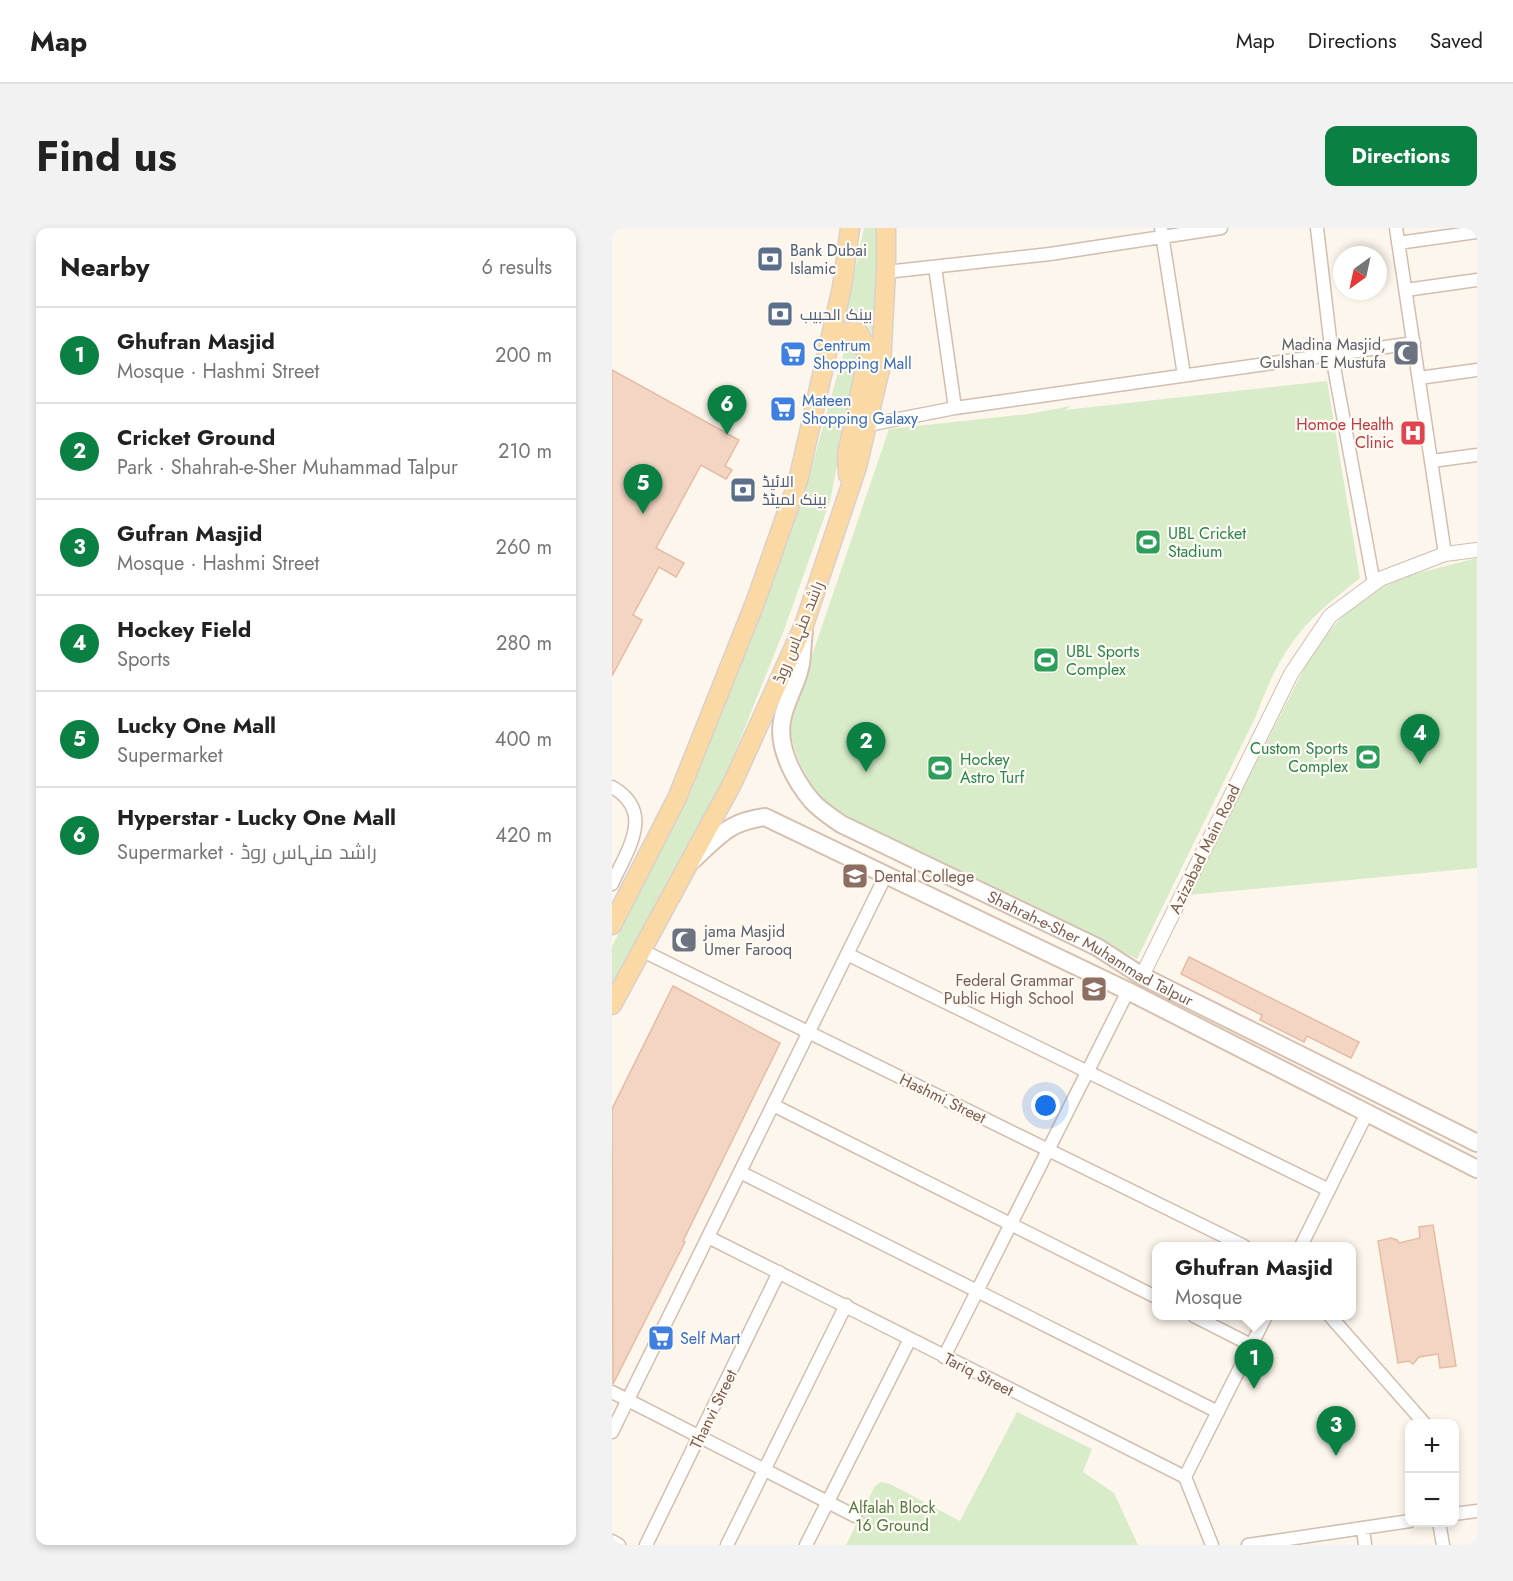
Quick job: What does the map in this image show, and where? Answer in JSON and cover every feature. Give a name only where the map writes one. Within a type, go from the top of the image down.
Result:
[{"type":"main road","points":[[612,925],[678,796],[755,603],[798,482],[842,287],[850,228]]},
{"type":"main road","name":"راشد منہاس روڈ","points":[[612,1005],[733,782],[804,625],[857,467],[868,425],[881,364],[890,229]]},
{"type":"main road","points":[[829,346],[843,333],[851,330],[859,333],[864,342],[867,359],[847,455],[848,495]]},
{"type":"main road","name":"Shahrah-e-Sher Muhammad Talpur","points":[[804,625],[800,668],[781,723],[787,759],[798,782],[813,803],[841,824],[1097,947],[1142,976],[1477,1143]]},
{"type":"main road","name":"Shahrah-e-Sher Muhammad Talpur","points":[[690,863],[729,827],[746,819],[765,817],[1128,990],[1368,1111],[1477,1169]]},
{"type":"street","points":[[886,272],[1050,254],[1162,232],[1221,228]]},
{"type":"street","points":[[1317,228],[1332,357],[1374,584]]},
{"type":"street","points":[[1396,228],[1445,554]]},
{"type":"street","points":[[1162,232],[1184,375]]},
{"type":"street","points":[[1398,243],[1477,232]]},
{"type":"street","points":[[935,267],[955,408]]},
{"type":"street","points":[[1406,290],[1477,280]]},
{"type":"street","points":[[868,425],[955,408],[1184,375],[1332,357],[1414,343]]},
{"type":"street","points":[[1419,378],[1477,370]]},
{"type":"street","points":[[1432,461],[1477,455]]},
{"type":"street","name":"Azizabad Main Road","points":[[1142,976],[1291,674],[1330,616],[1380,579],[1445,554],[1477,549]]},
{"type":"street","points":[[612,787],[632,802],[636,812],[636,822],[634,835],[612,884]]},
{"type":"street","points":[[612,1432],[886,875]]},
{"type":"street","name":"Hashmi Street","points":[[641,950],[1236,1242]]},
{"type":"street","points":[[847,954],[1329,1190]]},
{"type":"street","points":[[944,1357],[1128,990]]},
{"type":"street","points":[[773,1105],[1152,1295]]},
{"type":"street","points":[[1303,1242],[1368,1111]]},
{"type":"street","points":[[740,1172],[1218,1412]]},
{"type":"street","name":"Tariq Street","points":[[708,1237],[1185,1477]]},
{"type":"street","name":"Thanvi Street","points":[[646,1545],[778,1272]]},
{"type":"street","points":[[727,1545],[846,1305]]},
{"type":"street","points":[[1202,1320],[1251,1345]]},
{"type":"street","points":[[1212,1545],[1185,1477],[1264,1320]]},
{"type":"street","points":[[1334,1320],[1421,1419]]},
{"type":"street","points":[[806,1545],[910,1339]]},
{"type":"street","points":[[612,1392],[855,1516]]},
{"type":"street","points":[[1459,1513],[1477,1511]]},
{"type":"street","points":[[1248,1545],[1292,1542],[1405,1522]]},
{"type":"street","points":[[1441,1527],[1443,1545]]},
{"type":"street","points":[[1363,1528],[1365,1545]]},
{"type":"street","points":[[612,1541],[619,1545]]},
{"type":"green space","points":[[864,228],[877,228],[875,340],[866,323],[858,318],[840,324],[851,288]]},
{"type":"green space","points":[[850,341],[855,341],[860,350],[830,501],[784,630],[717,797],[612,985],[612,946],[691,793],[736,668],[805,491],[845,347]]},
{"type":"green space","name":"UBL Sports Complex","points":[[1327,381],[1360,578],[1304,628],[1279,663],[1256,716],[1137,959],[856,821],[831,805],[818,793],[799,760],[789,723],[889,429],[1028,414],[1071,406],[1065,410]]},
{"type":"green space","name":"Custom Sports Complex","points":[[1477,558],[1477,868],[1189,895],[1315,647],[1360,597],[1411,575]]},
{"type":"green space","name":"Alfalah Block 16 Ground","points":[[1017,1412],[1092,1449],[1083,1472],[1114,1493],[1138,1545],[846,1545],[875,1486],[881,1482],[890,1484],[960,1521]]},
{"type":"building","points":[[612,370],[739,440],[725,466],[732,470],[726,479],[701,465],[656,548],[684,563],[676,577],[659,567],[633,615],[642,620],[612,676]]},
{"type":"building","points":[[1189,957],[1359,1042],[1351,1058],[1307,1036],[1304,1042],[1260,1020],[1262,1015],[1181,974]]},
{"type":"building","points":[[673,986],[780,1043],[683,1241],[685,1242],[613,1384],[612,1109]]},
{"type":"building","points":[[1433,1225],[1456,1366],[1440,1368],[1438,1354],[1419,1357],[1413,1364],[1409,1361],[1398,1363],[1378,1241],[1391,1238],[1399,1243],[1420,1238],[1419,1227]]},
{"type":"place","name":"Bank Dubai Islamic","points":[[770,259]]},
{"type":"place","name":"بينک الحبيب","points":[[780,314]]},
{"type":"place","name":"Madina Masjid, Gulshan E Mustufa","points":[[1406,353]]},
{"type":"place","name":"Centrum Shopping Mall","points":[[793,354]]},
{"type":"place","name":"Mateen Shopping Galaxy","points":[[783,409]]},
{"type":"place","name":"Homoe Health Clinic","points":[[1413,433]]},
{"type":"place","name":"Hyperstar - Lucky One Mall","points":[[727,435]]},
{"type":"place","name":"الائیڈ بینک لمیٹڈ","points":[[743,490]]},
{"type":"place","name":"Lucky One Mall","points":[[643,514]]},
{"type":"place","name":"UBL Cricket Stadium","points":[[1148,542]]},
{"type":"place","name":"UBL Sports Complex","points":[[1046,660]]},
{"type":"place","name":"Custom Sports Complex","points":[[1368,757]]},
{"type":"place","name":"Hockey Field","points":[[1420,764]]},
{"type":"place","name":"Hockey Astro Turf","points":[[940,768]]},
{"type":"place","name":"Cricket Ground","points":[[866,772]]},
{"type":"place","name":"Dental College","points":[[855,876]]},
{"type":"place","name":"jama Masjid Umer Farooq","points":[[684,940]]},
{"type":"place","name":"Federal Grammar Public High School","points":[[1094,989]]},
{"type":"place","name":"Self Mart","points":[[661,1338]]},
{"type":"place","name":"Ghufran Masjid","points":[[1254,1389]]},
{"type":"place","name":"Gufran Masjid","points":[[1336,1456]]}]
